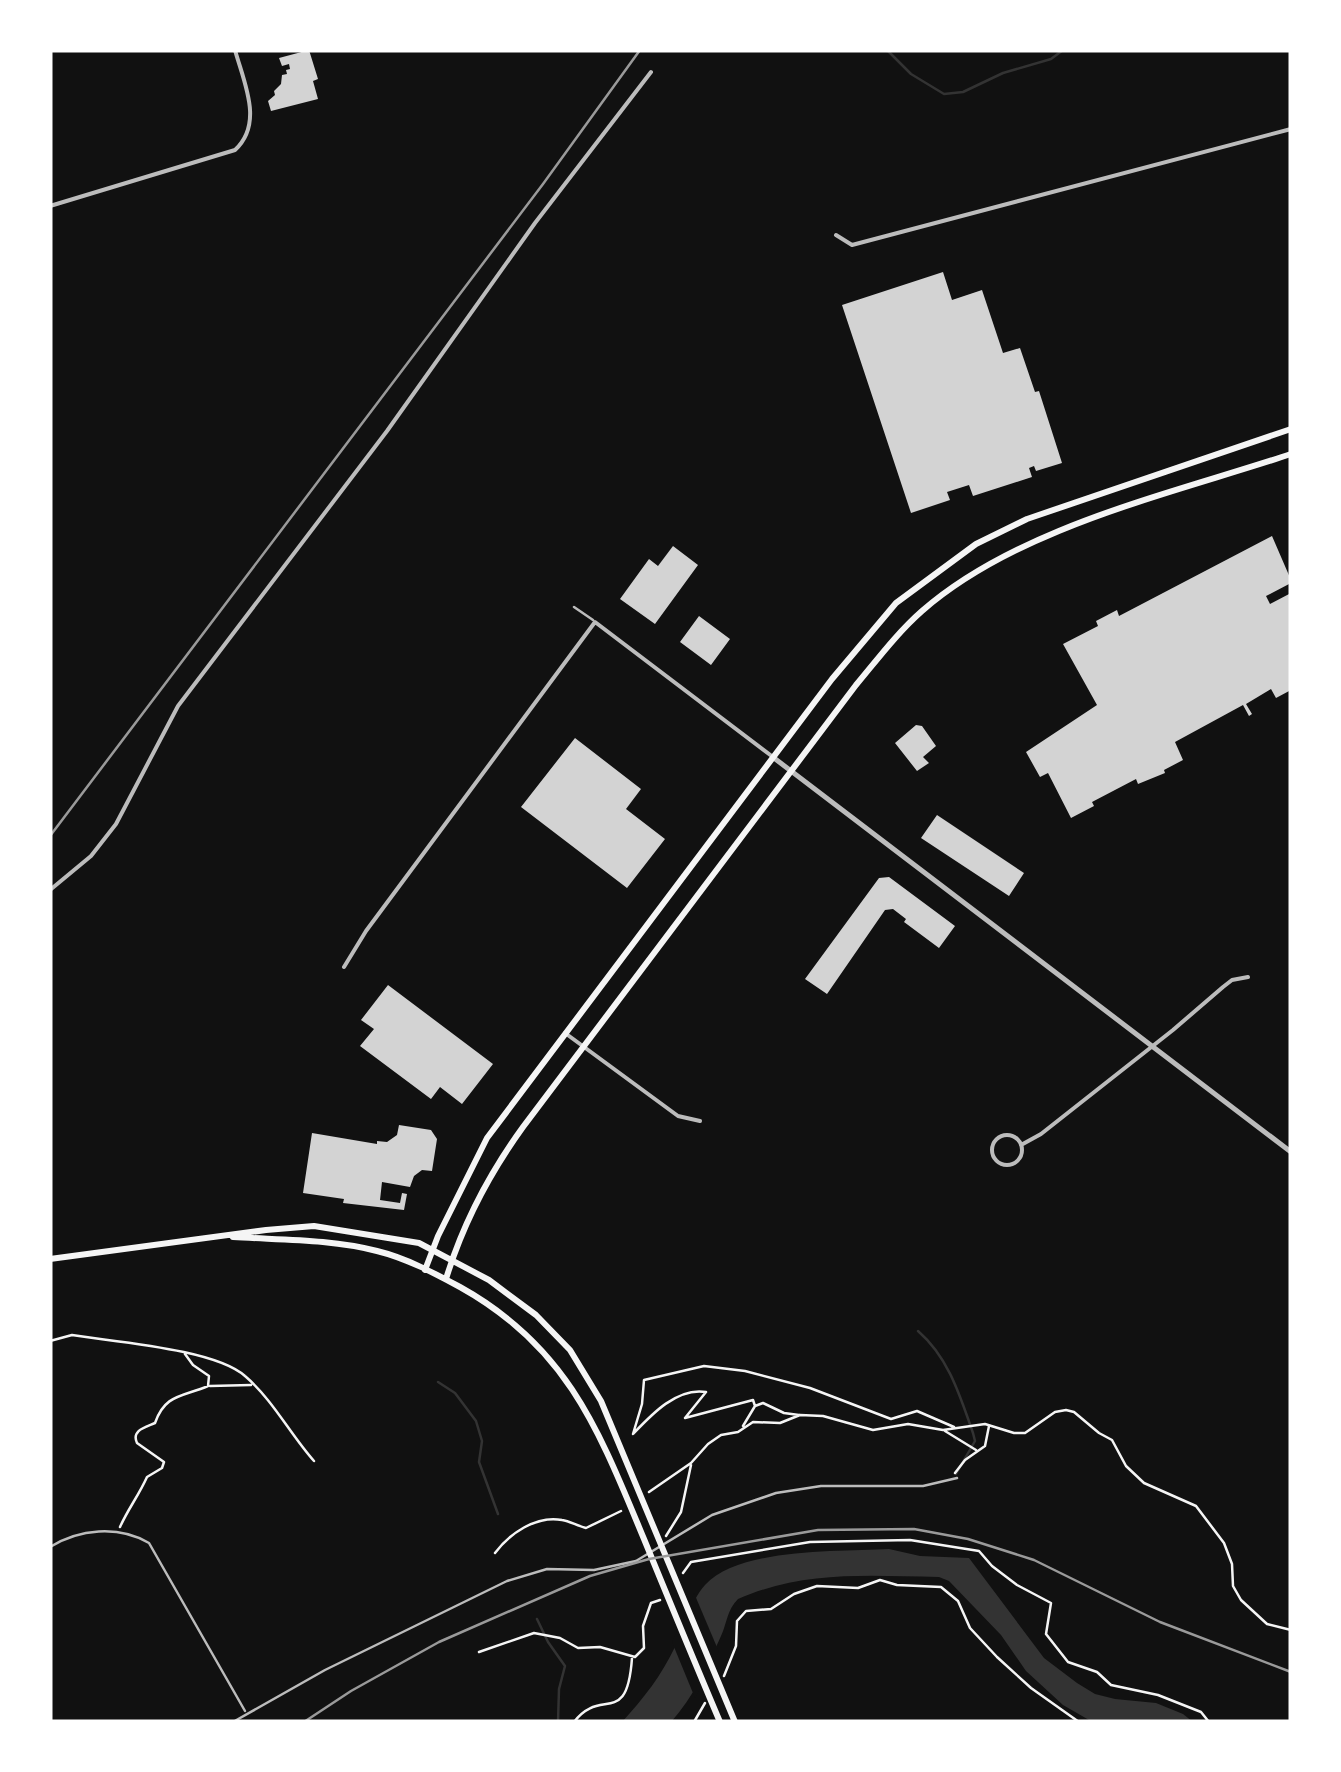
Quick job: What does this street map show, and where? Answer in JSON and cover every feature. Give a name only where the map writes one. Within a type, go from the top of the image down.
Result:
[{"type":"main road","points":[[425,1270],[487,1138],[850,655],[896,603],[976,544],[1046,510],[1291,429]]},
{"type":"main road","points":[[446,1279],[493,1169],[894,638],[922,611],[986,565],[1039,538],[1291,454]]},
{"type":"main road","points":[[50,1259],[314,1226],[388,1235],[433,1249],[489,1280],[536,1316],[570,1350],[601,1401],[735,1722]]},
{"type":"main road","points":[[219,1237],[304,1240],[375,1250],[446,1279],[521,1328],[552,1359],[587,1410],[720,1722]]},
{"type":"street","points":[[50,206],[228,154],[239,147],[248,135],[250,110],[234,50]]},
{"type":"street","points":[[50,890],[91,856],[116,824],[178,706],[387,431],[535,223],[651,72]]},
{"type":"street","points":[[836,235],[852,244],[882,238],[1291,129]]},
{"type":"street","points":[[344,967],[366,930],[595,622],[1291,1152]]},
{"type":"street","points":[[1022,1145],[1151,1047],[1222,987],[1248,977]]},
{"type":"street","points":[[565,1034],[678,1116],[700,1121]]},
{"type":"street","points":[[1002,1135],[1012,1135],[1022,1145],[1022,1154],[1013,1164],[998,1162],[992,1154],[994,1140],[1002,1135]]},
{"type":"lane","points":[[574,606],[595,622]]},
{"type":"lane","points":[[233,1722],[408,1627],[506,1581],[547,1569],[594,1570],[636,1560],[712,1515],[776,1492],[821,1486],[922,1486],[958,1478]]},
{"type":"lane","points":[[50,1547],[84,1532],[142,1538],[152,1547],[246,1713]]},
{"type":"path","points":[[50,1341],[72,1335],[206,1355],[242,1372],[314,1461]]},
{"type":"path","points":[[185,1353],[209,1376],[208,1386]]},
{"type":"path","points":[[755,1406],[754,1400],[685,1418],[706,1392],[695,1390],[656,1409],[632,1434],[642,1404],[644,1380],[704,1366],[745,1371],[810,1388],[890,1419],[918,1411],[956,1428]]},
{"type":"path","points":[[116,1534],[132,1502],[139,1498],[146,1476],[162,1468],[164,1462],[137,1443],[137,1433],[143,1426],[158,1420],[159,1409],[167,1402],[208,1386],[254,1384]]},
{"type":"path","points":[[742,1428],[755,1406],[763,1402],[784,1413],[823,1416],[873,1430],[908,1424],[943,1430],[985,1424],[1025,1432],[1055,1412],[1074,1412],[1112,1440],[1126,1466],[1144,1482],[1196,1506],[1224,1543],[1240,1600],[1267,1624],[1291,1630]]},
{"type":"path","points":[[642,1496],[691,1463],[708,1444],[763,1421],[780,1423],[800,1415]]},
{"type":"path","points":[[951,1478],[985,1446],[989,1426]]},
{"type":"path","points":[[943,1430],[979,1450]]},
{"type":"path","points":[[666,1536],[681,1512],[691,1463]]},
{"type":"path","points":[[495,1553],[511,1536],[536,1522],[561,1519],[586,1528],[626,1508]]},
{"type":"path","points":[[680,1579],[691,1562],[793,1544],[856,1539],[960,1546],[978,1551],[1017,1585],[1052,1603],[1046,1634],[1068,1662],[1097,1672],[1111,1685],[1150,1692],[1201,1712],[1209,1722]]},
{"type":"path","points":[[724,1677],[736,1646],[738,1621],[746,1611],[771,1609],[794,1594],[817,1586],[858,1588],[880,1580],[897,1585],[933,1585],[958,1601],[970,1628],[997,1658],[1079,1722]]},
{"type":"path","points":[[574,1722],[580,1714],[619,1702],[627,1693],[632,1657],[644,1648],[643,1626],[650,1603],[666,1598]]},
{"type":"path","points":[[479,1652],[534,1633],[560,1638],[578,1648],[600,1647],[632,1657]]},
{"type":"path","points":[[694,1722],[711,1693]]},
{"type":"shaded area","points":[[889,1549],[920,1556],[969,1558],[1044,1658],[1077,1683],[1095,1694],[1156,1703],[1193,1722],[1089,1720],[1063,1705],[1026,1671],[1001,1635],[949,1581],[939,1577],[862,1576],[787,1583],[738,1599],[699,1681],[671,1722],[622,1722],[664,1668],[700,1591],[721,1573],[742,1564],[792,1554]]},
{"type":"pier","points":[[694,1593],[719,1652],[695,1698],[672,1642]]},
{"type":"building","points":[[309,50],[318,79],[313,81],[318,99],[271,111],[268,101],[281,84],[282,75],[290,69],[289,64],[282,66],[279,58]]},
{"type":"building","points":[[943,272],[952,300],[982,290],[1003,353],[1020,348],[1035,392],[1039,391],[1062,463],[1036,471],[1034,466],[1029,468],[1032,477],[973,496],[969,485],[947,492],[950,500],[911,513],[842,305]]},
{"type":"building","points":[[1272,536],[1291,580],[1266,596],[1270,604],[1291,593],[1291,690],[1276,698],[1271,689],[1246,704],[1252,714],[1249,716],[1243,705],[1175,742],[1183,760],[1138,784],[1136,779],[1071,818],[1048,773],[1040,777],[1026,752],[1097,705],[1063,644],[1098,626],[1096,621],[1117,610],[1119,616]]},
{"type":"building","points":[[673,546],[698,565],[655,624],[620,599],[649,559],[658,566]]},
{"type":"building","points":[[699,616],[730,639],[711,665],[680,642]]},
{"type":"building","points":[[916,725],[922,726],[936,746],[923,757],[929,763],[917,771],[895,743]]},
{"type":"building","points":[[575,738],[641,789],[626,809],[665,839],[627,888],[521,807]]},
{"type":"building","points":[[937,815],[1024,873],[1009,896],[921,838]]},
{"type":"building","points":[[889,877],[955,926],[939,948],[893,909],[885,910],[827,994],[805,979],[879,878]]},
{"type":"building","points":[[388,985],[493,1064],[462,1104],[440,1087],[431,1099],[360,1046],[374,1029],[361,1020]]},
{"type":"building","points":[[399,1125],[431,1130],[437,1139],[432,1171],[422,1170],[414,1176],[410,1187],[382,1182],[380,1200],[400,1203],[402,1193],[407,1194],[404,1210],[343,1203],[344,1199],[303,1193],[312,1133],[377,1144],[397,1135]]},
{"type":"waterway","points":[[879,50],[888,51],[911,74],[944,94],[963,92],[1003,73],[1051,59],[1063,50]]},
{"type":"waterway","points":[[918,1331],[946,1365],[973,1433],[975,1441],[956,1474]]},
{"type":"waterway","points":[[438,1382],[455,1393],[476,1421],[482,1441],[479,1462],[498,1514]]},
{"type":"waterway","points":[[537,1619],[565,1666],[559,1689],[558,1722]]},
{"type":"railway","points":[[50,836],[640,50]]},
{"type":"railway","points":[[304,1722],[439,1642],[590,1576],[649,1559],[818,1530],[914,1529],[968,1539],[1034,1560],[1160,1622],[1291,1672]]}]
